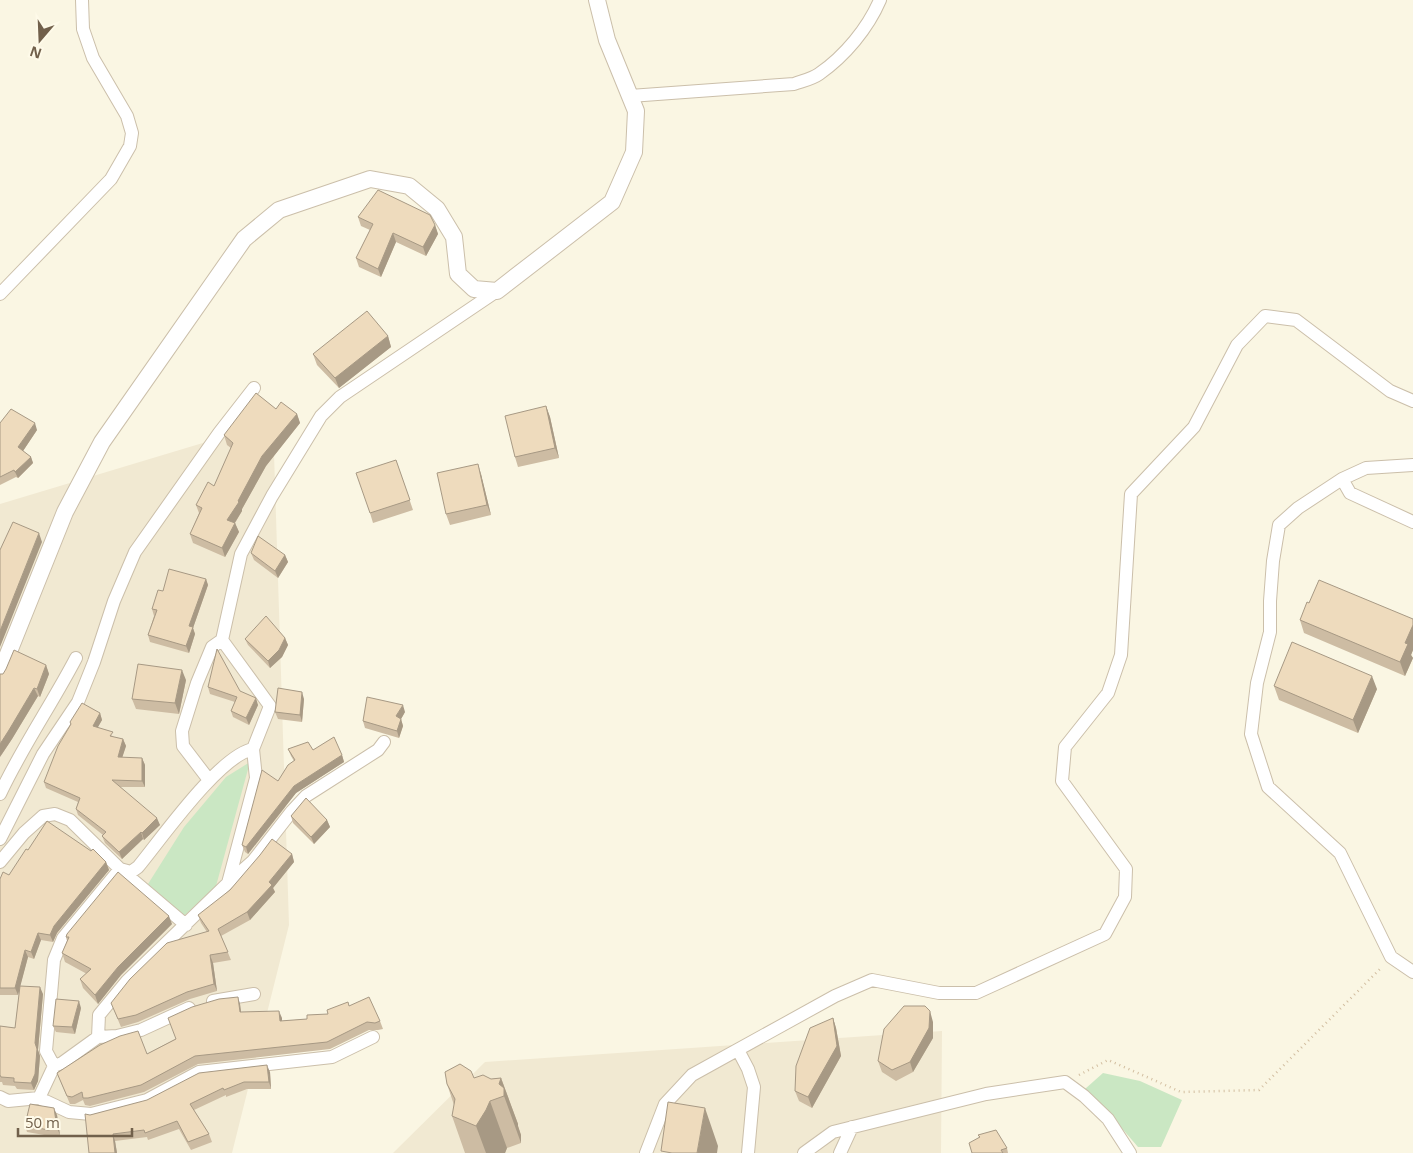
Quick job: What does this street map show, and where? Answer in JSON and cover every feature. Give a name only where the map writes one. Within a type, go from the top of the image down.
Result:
[{"type":"street","points":[[0,294],[111,179],[130,146],[132,133],[127,116],[92,58],[83,29],[82,0]]},
{"type":"street","points":[[209,780],[183,746],[182,731],[197,683],[212,647],[222,640],[241,554],[272,496],[321,416],[340,397],[497,291],[612,202],[634,152],[636,111],[606,40],[597,0]]},
{"type":"street","points":[[630,96],[794,84],[818,74],[850,47],[874,14],[880,0]]},
{"type":"street","points":[[0,674],[65,512],[102,442],[244,239],[279,210],[370,178],[408,186],[437,209],[454,238],[458,274],[474,289],[497,291]]},
{"type":"street","points":[[646,1153],[665,1104],[692,1076],[835,996],[872,980],[939,993],[976,993],[1106,934],[1125,897],[1126,869],[1062,781],[1065,747],[1108,692],[1121,654],[1131,494],[1194,427],[1237,345],[1264,316],[1296,320],[1390,392],[1413,401]]},
{"type":"street","points":[[0,839],[43,754],[78,702],[94,662],[114,602],[136,552],[219,433],[254,388]]},
{"type":"street","points":[[1413,465],[1366,468],[1342,479],[1298,508],[1279,525],[1273,561],[1270,632],[1257,683],[1251,734],[1268,787],[1340,853],[1391,957],[1413,972]]},
{"type":"street","points":[[1342,479],[1350,493],[1413,522]]},
{"type":"street","points":[[222,640],[270,706],[253,749],[256,778],[228,883]]},
{"type":"street","points":[[0,794],[8,776],[54,700],[76,658]]},
{"type":"street","points":[[98,1037],[99,1015],[127,981],[253,861],[306,796],[378,750],[384,742]]},
{"type":"street","points":[[120,869],[131,872],[138,867],[209,780],[244,751],[253,749]]},
{"type":"street","points":[[0,862],[24,833],[43,816],[54,814],[70,820],[120,869],[186,925]]},
{"type":"street","points":[[54,1066],[46,1051],[54,960],[62,938],[120,869]]},
{"type":"street","points":[[39,1098],[54,1066],[62,1063],[98,1037],[117,1036],[141,1030],[192,1007],[254,994]]},
{"type":"street","points":[[0,1097],[8,1101],[39,1098],[69,1112],[90,1114],[147,1100],[199,1072],[332,1056],[373,1037]]},
{"type":"street","points":[[738,1050],[748,1069],[754,1087],[748,1153]]},
{"type":"street","points":[[804,1153],[833,1132],[986,1094],[1064,1082],[1084,1096],[1108,1119],[1130,1153]]},
{"type":"street","points":[[840,1153],[852,1127]]},
{"type":"path","points":[[1064,1082],[1108,1060],[1181,1092],[1259,1090],[1391,957]]},
{"type":"shaded area","points":[[273,422],[289,925],[232,1153],[0,1153],[0,504]]},
{"type":"shaded area","points":[[942,1031],[941,1153],[393,1153],[485,1062]]},
{"type":"green space","points":[[250,762],[216,886],[184,916],[148,884],[184,827],[226,777]]},
{"type":"green space","points":[[1103,1073],[1140,1081],[1182,1100],[1161,1147],[1138,1147],[1085,1089]]},
{"type":"building","points":[[378,190],[430,215],[435,225],[423,247],[393,233],[378,269],[356,258],[373,224],[358,217]]},
{"type":"building","points":[[367,311],[388,336],[335,378],[313,354]]},
{"type":"building","points":[[256,393],[276,409],[281,402],[297,414],[262,456],[239,502],[227,520],[235,523],[222,548],[190,534],[202,508],[196,505],[208,482],[214,486],[233,443],[224,435]]},
{"type":"building","points":[[546,406],[555,448],[515,457],[505,416]]},
{"type":"building","points":[[11,409],[35,423],[18,447],[31,457],[15,472],[14,470],[0,477],[0,423]]},
{"type":"building","points":[[396,460],[410,500],[370,513],[356,473]]},
{"type":"building","points":[[478,464],[487,505],[446,514],[437,473]]},
{"type":"building","points":[[13,522],[39,533],[0,631],[0,550]]},
{"type":"building","points":[[258,536],[285,555],[275,571],[251,553]]},
{"type":"building","points":[[169,569],[206,579],[189,626],[193,627],[186,646],[148,635],[157,610],[152,609],[158,590],[163,591]]},
{"type":"building","points":[[1319,580],[1413,619],[1413,625],[1405,643],[1408,644],[1400,662],[1300,620]]},
{"type":"building","points":[[266,616],[285,638],[279,650],[268,661],[245,639]]},
{"type":"building","points":[[1292,642],[1372,676],[1353,720],[1274,686]]},
{"type":"building","points":[[217,649],[240,691],[256,698],[246,718],[231,711],[237,697],[208,687]]},
{"type":"building","points":[[14,650],[46,665],[37,689],[34,688],[0,744],[0,674],[3,674],[6,669]]},
{"type":"building","points":[[138,664],[182,670],[175,703],[132,699]]},
{"type":"building","points":[[278,688],[302,692],[300,715],[275,712]]},
{"type":"building","points":[[367,697],[403,705],[396,716],[401,719],[397,731],[363,721]]},
{"type":"building","points":[[82,703],[100,713],[93,726],[113,732],[110,736],[123,739],[118,757],[142,758],[142,781],[112,780],[157,818],[119,852],[102,836],[106,832],[76,809],[80,798],[44,782],[58,746]]},
{"type":"building","points":[[334,737],[342,755],[294,786],[246,847],[242,845],[262,770],[278,781],[288,765],[295,760],[288,749],[308,742],[313,750]]},
{"type":"building","points":[[306,798],[327,820],[311,837],[291,816]]},
{"type":"building","points":[[47,821],[91,851],[93,849],[106,862],[54,926],[50,935],[38,933],[31,952],[25,950],[15,988],[0,988],[0,879],[3,872],[9,875]]},
{"type":"building","points":[[272,839],[292,854],[269,882],[272,885],[247,912],[218,929],[228,952],[210,955],[214,984],[187,992],[136,1015],[118,1019],[111,1003],[130,979],[167,943],[209,931],[198,915],[230,890]]},
{"type":"building","points":[[118,872],[169,916],[118,967],[95,995],[80,979],[91,969],[62,953],[69,937],[66,937],[67,934]]},
{"type":"building","points":[[20,986],[40,987],[35,1043],[37,1049],[35,1074],[31,1083],[14,1082],[14,1078],[1,1077],[0,1075],[0,1026],[15,1028]]},
{"type":"building","points":[[238,997],[240,1012],[279,1011],[280,1021],[307,1019],[307,1015],[328,1014],[327,1010],[348,1002],[349,1006],[369,997],[380,1021],[375,1023],[367,1022],[327,1042],[195,1056],[141,1085],[88,1098],[83,1098],[82,1092],[72,1097],[67,1096],[57,1073],[100,1045],[120,1036],[138,1031],[147,1054],[176,1039],[168,1018],[192,1007],[219,999]]},
{"type":"building","points":[[56,999],[79,1001],[72,1027],[53,1026]]},
{"type":"building","points":[[904,1006],[925,1006],[930,1011],[929,1028],[910,1062],[892,1070],[878,1061],[884,1029]]},
{"type":"building","points":[[833,1018],[837,1046],[808,1097],[795,1091],[796,1066],[810,1028]]},
{"type":"building","points":[[460,1064],[471,1071],[474,1078],[483,1075],[491,1079],[501,1078],[499,1084],[504,1088],[504,1096],[490,1101],[476,1126],[452,1116],[455,1099],[447,1084],[445,1072]]},
{"type":"building","points":[[267,1065],[269,1082],[244,1082],[224,1090],[223,1088],[190,1104],[209,1134],[188,1142],[177,1121],[145,1133],[144,1130],[113,1134],[115,1153],[89,1153],[85,1114],[90,1115],[147,1100],[199,1073]]},
{"type":"building","points":[[668,1102],[705,1108],[697,1153],[661,1151]]},
{"type":"building","points":[[30,1104],[54,1108],[57,1128],[48,1130],[25,1125]]},
{"type":"building","points":[[996,1130],[1007,1148],[1001,1150],[1003,1153],[972,1153],[969,1143],[980,1137],[978,1135]]}]
